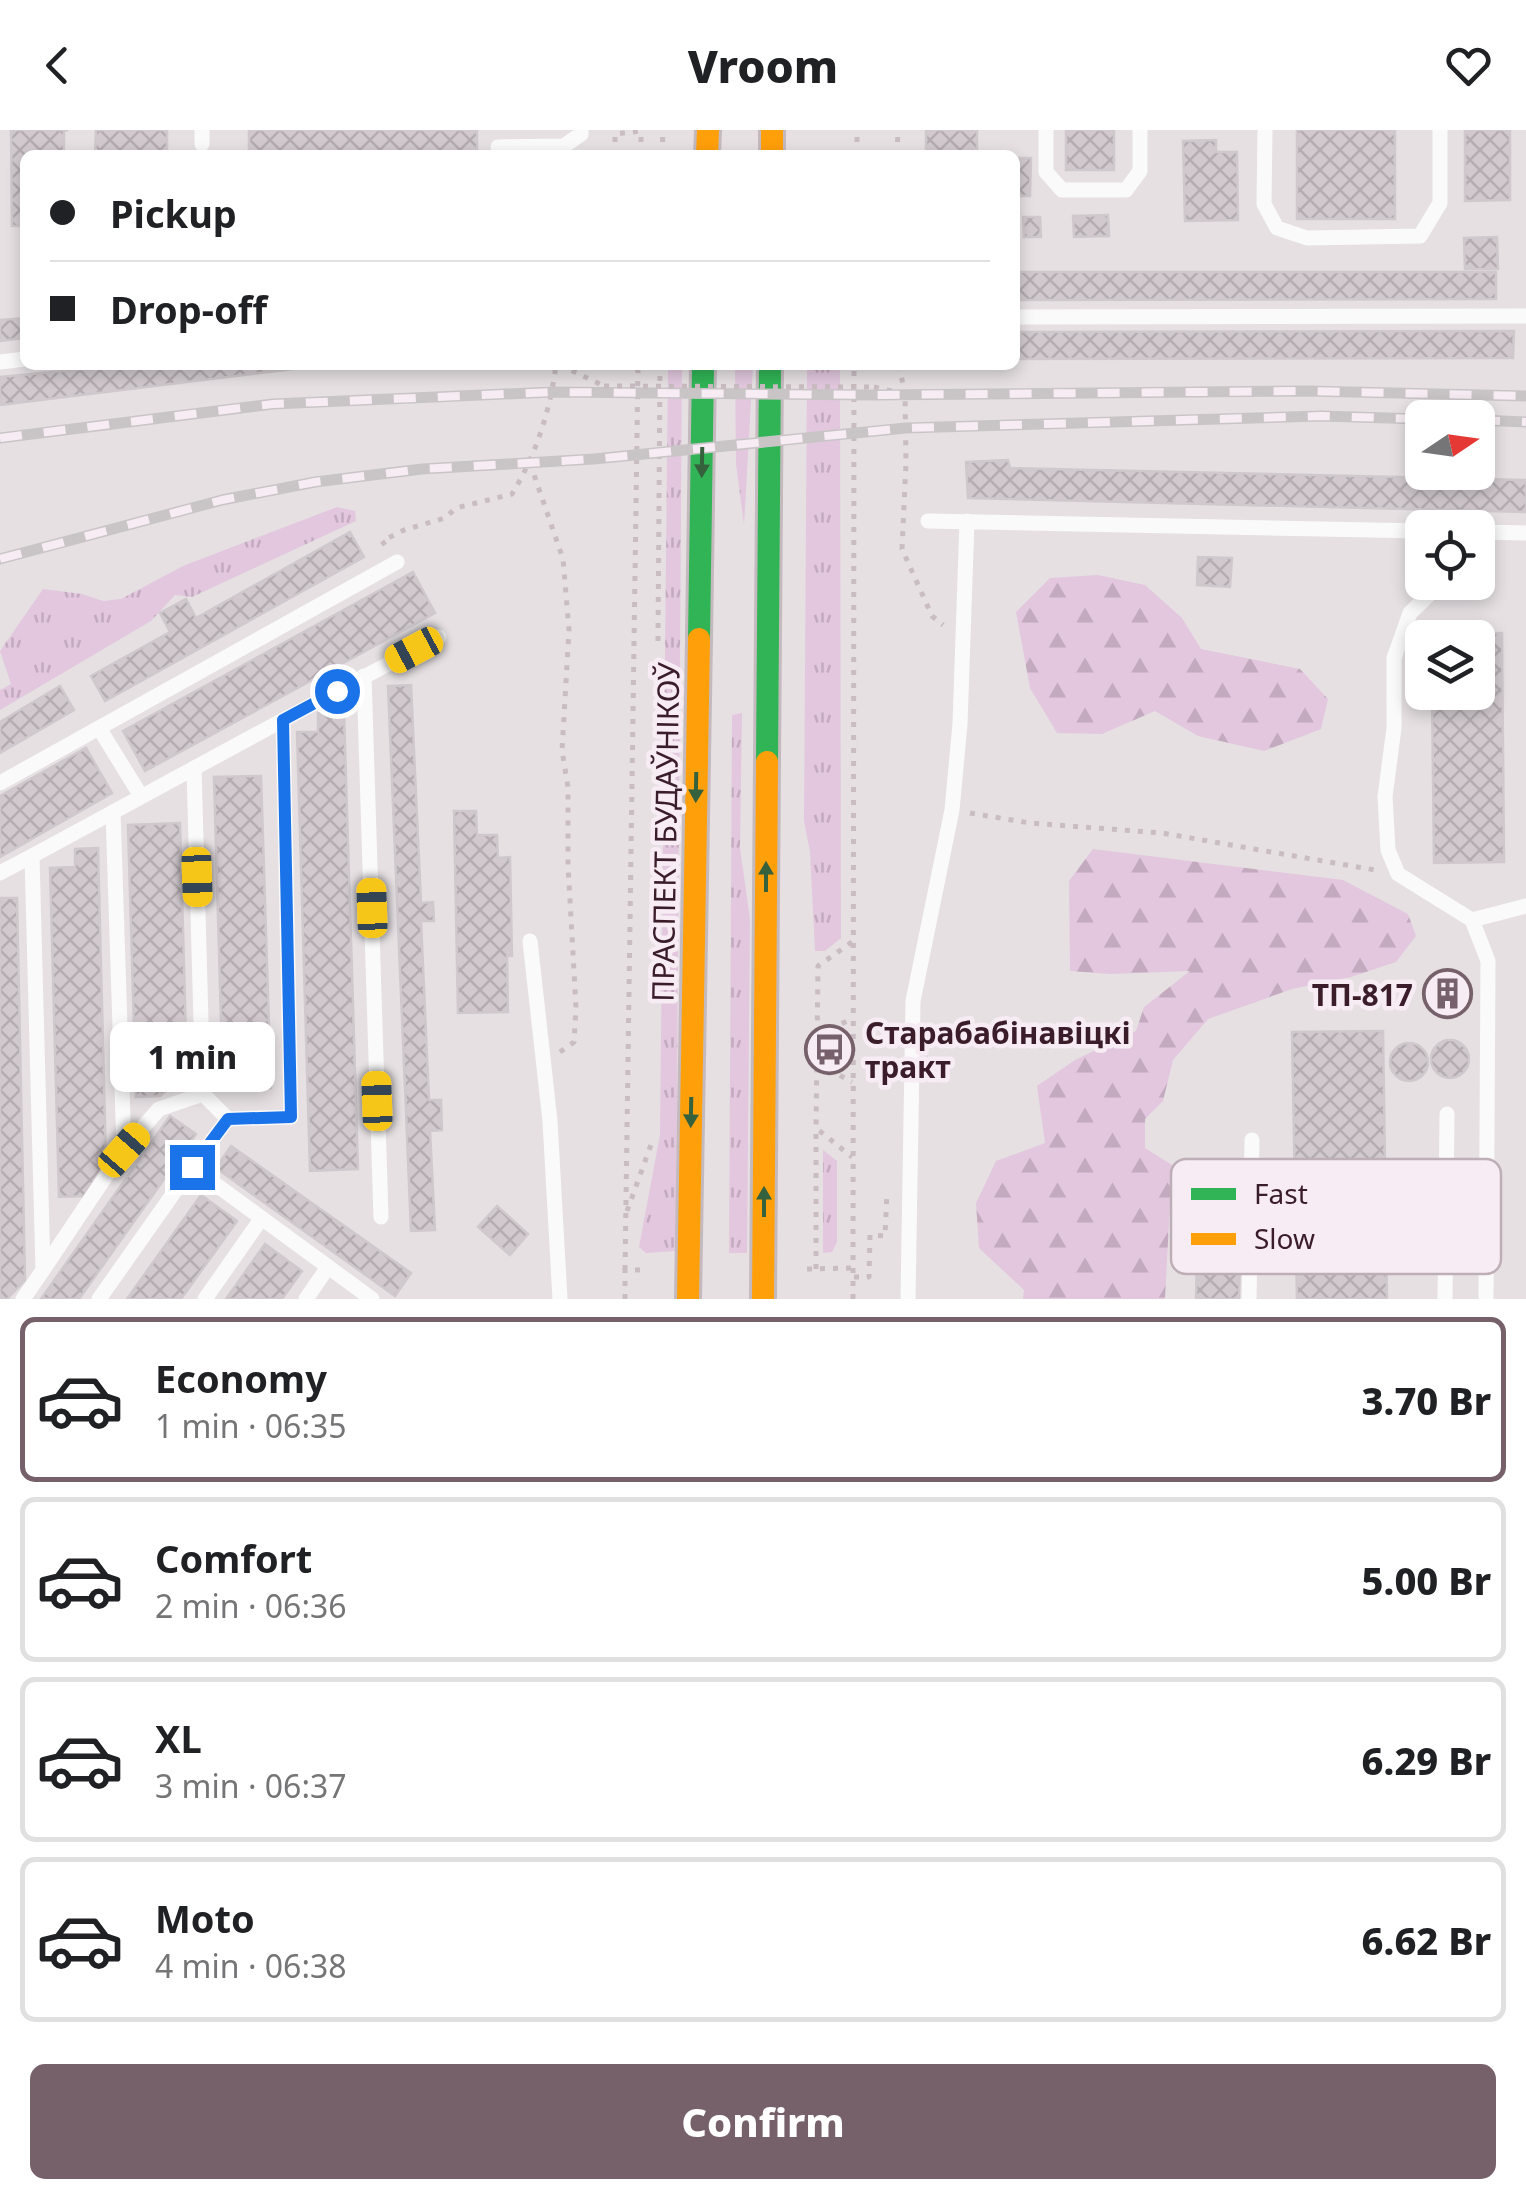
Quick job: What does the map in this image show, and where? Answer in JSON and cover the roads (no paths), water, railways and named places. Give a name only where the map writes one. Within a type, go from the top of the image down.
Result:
[{"type":"main road","name":"ПРАСПЕКТ БУДАЎНІКОЎ","points":[[688,1299],[704,370]]},
{"type":"main road","points":[[763,1299],[770,370]]},
{"type":"main road","points":[[698,631],[705,652],[734,664],[762,650],[768,629]]},
{"type":"main road","points":[[697,729],[705,708],[734,697],[762,711],[767,732]]},
{"type":"lane","points":[[498,147],[564,146],[581,130]]},
{"type":"lane","points":[[1046,130],[1046,172],[1062,190],[1126,190],[1140,171],[1140,130]]},
{"type":"lane","points":[[1265,130],[1264,204],[1278,228],[1306,238],[1420,236],[1440,203],[1440,130]]},
{"type":"lane","points":[[1020,318],[1526,316]]},
{"type":"lane","points":[[908,1299],[913,1001],[952,810],[963,676],[967,521]]},
{"type":"lane","points":[[928,522],[1405,531]]},
{"type":"lane","points":[[1495,532],[1526,533]]},
{"type":"lane","points":[[0,783],[397,562]]},
{"type":"lane","points":[[1424,600],[1410,614],[1394,658],[1394,728],[1385,797],[1388,850],[1398,874],[1472,920],[1488,960],[1487,1159]]},
{"type":"lane","points":[[0,873],[439,637]]},
{"type":"lane","points":[[364,676],[381,1217]]},
{"type":"lane","points":[[194,768],[203,1094],[228,1119],[291,1117],[283,720]]},
{"type":"lane","points":[[100,728],[141,796]]},
{"type":"lane","points":[[113,812],[124,1150]]},
{"type":"lane","points":[[32,856],[43,1270]]},
{"type":"lane","points":[[1472,920],[1526,906]]},
{"type":"lane","points":[[530,941],[550,1122],[560,1299]]},
{"type":"lane","points":[[23,1299],[124,1150],[160,1109],[203,1094]]},
{"type":"lane","points":[[1447,1114],[1447,1159]]},
{"type":"lane","points":[[99,1299],[228,1119]]},
{"type":"lane","points":[[1252,1140],[1252,1159]]},
{"type":"lane","points":[[192,1167],[372,1299]]},
{"type":"lane","points":[[205,1299],[261,1219]]},
{"type":"lane","points":[[306,1299],[328,1267]]},
{"type":"lane","points":[[1250,1274],[1250,1299]]},
{"type":"lane","points":[[1446,1274],[1446,1299]]},
{"type":"lane","points":[[1486,1274],[1486,1299]]},
{"type":"railway","points":[[0,438],[273,404],[553,392],[874,395],[1307,391],[1526,396]]},
{"type":"railway","points":[[0,559],[222,500],[315,482],[422,469],[594,459],[906,428],[1321,416],[1405,418]]},
{"type":"railway","points":[[1495,421],[1526,422]]},
{"type":"place","name":"ТП-817","points":[[1448,994]]},
{"type":"place","name":"Старабабінавіцкі тракт","points":[[830,1049]]}]
